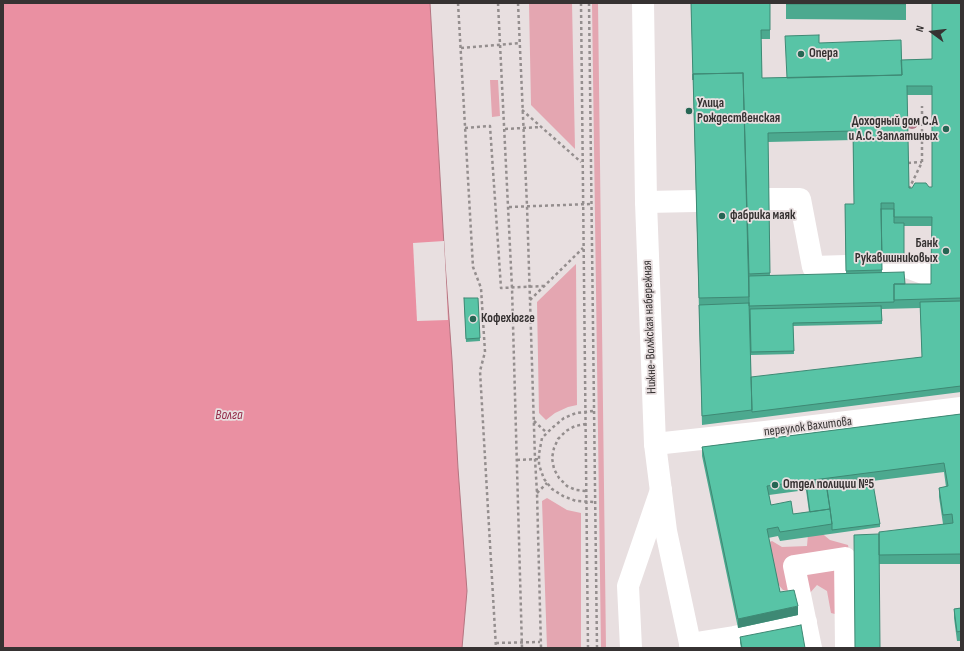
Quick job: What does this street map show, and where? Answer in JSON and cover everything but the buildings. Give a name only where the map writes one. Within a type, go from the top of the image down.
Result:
[{"type":"main road","name":"Нижне-Волжская набережная","points":[[643,3],[646,202],[655,444],[666,531],[690,646]]},
{"type":"main road","points":[[768,200],[800,199],[813,267],[846,266]]},
{"type":"main road","points":[[646,202],[696,201]]},
{"type":"main road","points":[[882,266],[904,266],[932,276]]},
{"type":"main road","name":"переулок Вахитова","points":[[655,444],[961,408]]},
{"type":"main road","points":[[631,648],[628,586],[661,490]]},
{"type":"main road","points":[[811,648],[794,566],[845,558],[846,648]]},
{"type":"main road","points":[[690,646],[806,622]]},
{"type":"path","points":[[458,3],[473,267],[481,288],[485,352],[480,371],[496,648]]},
{"type":"path","points":[[498,3],[509,207],[522,648]]},
{"type":"path","points":[[518,3],[530,287],[541,648]]},
{"type":"path","points":[[581,3],[588,648]]},
{"type":"path","points":[[588,3],[597,648]]},
{"type":"path","points":[[461,48],[520,43]]},
{"type":"path","points":[[908,190],[922,162],[922,106]]},
{"type":"path","points":[[522,110],[582,162]]},
{"type":"path","points":[[465,128],[490,126],[501,288],[544,286]]},
{"type":"path","points":[[505,129],[541,127]]},
{"type":"path","points":[[908,163],[922,162]]},
{"type":"path","points":[[509,207],[591,204]]},
{"type":"path","points":[[530,300],[583,248]]},
{"type":"path","points":[[593,411],[576,413],[564,418],[552,428],[542,438],[539,454],[539,465],[544,479],[552,489],[563,496],[576,501],[595,502]]},
{"type":"path","points":[[534,421],[547,434]]},
{"type":"path","points":[[586,424],[575,426],[566,431],[558,439],[552,458],[554,469],[566,486],[576,490],[586,491]]},
{"type":"path","points":[[517,460],[539,459]]},
{"type":"path","points":[[537,493],[547,483]]},
{"type":"path","points":[[496,643],[540,642]]},
{"type":"shaded area","points":[[529,3],[572,3],[575,149],[531,105]]},
{"type":"shaded area","points":[[592,3],[598,3],[606,648],[601,648]]},
{"type":"shaded area","points":[[490,80],[498,80],[500,116],[492,117]]},
{"type":"shaded area","points":[[576,264],[577,405],[555,413],[546,420],[539,413],[537,302]]},
{"type":"shaded area","points":[[547,498],[567,510],[581,513],[581,648],[547,648],[542,501]]},
{"type":"shaded area","points":[[819,531],[830,540],[848,545],[851,561],[843,616],[831,613],[827,591],[817,585],[809,594],[783,590],[758,561],[759,546],[772,541],[782,547],[807,546],[808,534]]},
{"type":"water","name":"Волга","points":[[3,3],[430,3],[445,263],[467,591],[462,648],[3,648]]},
{"type":"pier","points":[[444,241],[448,320],[417,321],[413,243]]},
{"type":"place","name":"Опера","points":[[801,54]]},
{"type":"place","name":"Улица Рождественская","points":[[689,111]]},
{"type":"place","name":"Доходный дом С.А и А.С. Заплатиных","points":[[946,129]]},
{"type":"place","name":"фабрика маяк","points":[[722,216]]},
{"type":"place","name":"Банк Рукавишниковых","points":[[946,251]]},
{"type":"place","name":"Кофехюгге","points":[[473,319]]},
{"type":"place","name":"Отдел полиции №5","points":[[775,485]]}]
